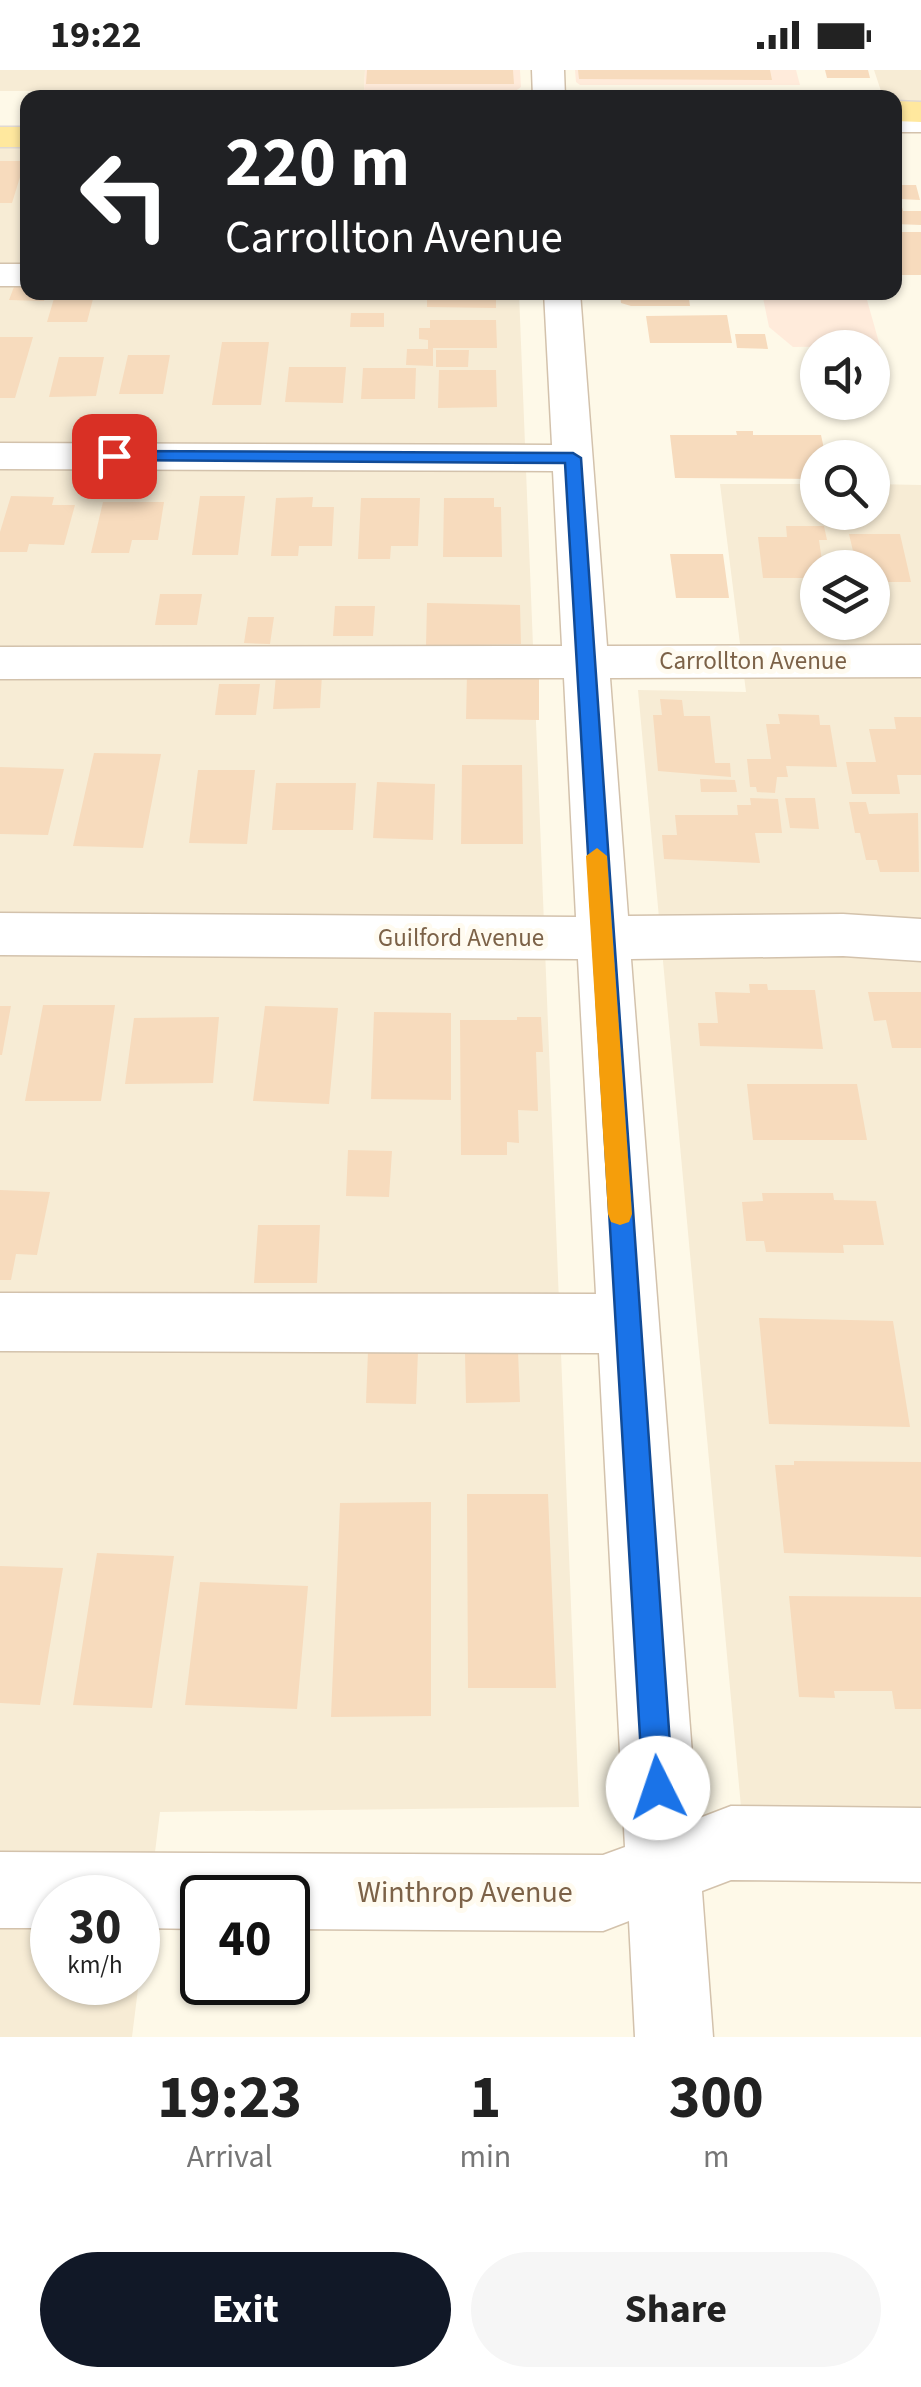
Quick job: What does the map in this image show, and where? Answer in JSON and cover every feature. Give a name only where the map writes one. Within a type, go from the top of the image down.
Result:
[{"type":"street","points":[[563,300],[674,2037]]},
{"type":"street","points":[[0,456],[573,458]]},
{"type":"street","name":"Carrollton Avenue","points":[[0,663],[921,661]]},
{"type":"street","name":"Guilford Avenue","points":[[0,934],[602,938],[842,934],[921,940]]},
{"type":"street","points":[[0,1322],[627,1324]]},
{"type":"street","name":"Winthrop Avenue","points":[[0,1890],[603,1893],[731,1842],[921,1844]]},
{"type":"shaded area","points":[[0,70],[365,70],[364,90],[0,91]]},
{"type":"shaded area","points":[[365,70],[520,70],[521,87],[517,90],[364,90]]},
{"type":"shaded area","points":[[575,70],[796,70],[800,85],[580,85]]},
{"type":"shaded area","points":[[874,70],[921,70],[921,105],[902,105],[902,90],[881,90]]},
{"type":"shaded area","points":[[0,146],[20,146],[20,300],[519,300],[579,1807],[160,1812],[152,1875],[30,1875],[30,2005],[136,2005],[132,2037],[0,2037]]},
{"type":"shaded area","points":[[763,300],[867,300],[875,330],[800,330],[800,347],[793,347],[769,327]]},
{"type":"shaded area","points":[[720,484],[800,484],[800,530],[890,530],[890,484],[921,485],[921,1809],[741,1807],[638,690],[746,692]]},
{"type":"building","points":[[367,70],[513,70],[514,84],[366,84]]},
{"type":"building","points":[[578,70],[770,70],[772,80],[579,79]]},
{"type":"building","points":[[825,70],[868,70],[870,78],[827,78]]},
{"type":"building","points":[[0,161],[20,161],[20,177],[12,203],[0,203]]},
{"type":"building","points":[[902,185],[916,185],[920,200],[902,199]]},
{"type":"building","points":[[902,207],[903,211],[921,211],[921,225],[902,224]]},
{"type":"building","points":[[902,232],[921,232],[921,275],[902,275]]},
{"type":"building","points":[[17,279],[20,300],[44,300],[44,301],[9,300]]},
{"type":"building","points":[[54,300],[93,300],[87,322],[47,322]]},
{"type":"building","points":[[427,300],[496,300],[496,308],[427,307]]},
{"type":"building","points":[[621,300],[689,300],[690,306],[631,306]]},
{"type":"building","points":[[351,313],[384,313],[384,327],[350,327]]},
{"type":"building","points":[[727,315],[732,343],[650,343],[646,316]]},
{"type":"building","points":[[430,320],[496,320],[497,348],[433,348],[433,366],[406,365],[407,349],[428,349],[428,340],[419,339],[419,328],[430,328]]},
{"type":"building","points":[[735,334],[765,334],[768,349],[737,348]]},
{"type":"building","points":[[0,337],[33,337],[15,398],[0,398]]},
{"type":"building","points":[[222,342],[269,342],[261,405],[212,405]]},
{"type":"building","points":[[436,350],[469,350],[468,367],[436,367]]},
{"type":"building","points":[[128,355],[170,355],[163,394],[119,394]]},
{"type":"building","points":[[59,357],[104,357],[96,396],[49,397]]},
{"type":"building","points":[[289,367],[346,367],[343,403],[285,402]]},
{"type":"building","points":[[363,368],[416,368],[415,399],[361,399]]},
{"type":"building","points":[[439,370],[496,370],[497,407],[438,408]]},
{"type":"building","points":[[736,431],[753,431],[753,435],[821,435],[822,440],[800,440],[800,479],[675,478],[670,435],[737,435]]},
{"type":"building","points":[[11,496],[54,497],[52,505],[75,505],[64,545],[29,544],[27,552],[0,552],[0,532]]},
{"type":"building","points":[[200,496],[245,496],[238,555],[192,555]]},
{"type":"building","points":[[313,497],[312,507],[334,507],[332,546],[299,546],[298,556],[271,556],[276,498]]},
{"type":"building","points":[[361,498],[420,498],[418,546],[391,546],[390,559],[358,559]]},
{"type":"building","points":[[444,498],[494,498],[494,507],[501,507],[502,557],[443,557]]},
{"type":"building","points":[[103,502],[164,502],[158,540],[132,540],[129,553],[91,553]]},
{"type":"building","points":[[786,526],[800,526],[800,530],[825,530],[827,540],[819,540],[820,550],[800,550],[800,578],[763,578],[758,537],[787,537]]},
{"type":"building","points":[[849,534],[900,534],[911,582],[890,582],[890,550],[853,550]]},
{"type":"building","points":[[670,554],[723,554],[729,598],[676,598]]},
{"type":"building","points":[[160,594],[202,594],[197,625],[155,625]]},
{"type":"building","points":[[427,603],[520,605],[521,644],[426,646]]},
{"type":"building","points":[[335,606],[375,606],[373,636],[333,636]]},
{"type":"building","points":[[248,617],[274,617],[270,644],[244,643]]},
{"type":"building","points":[[467,673],[539,674],[539,720],[466,719]]},
{"type":"building","points":[[276,675],[322,675],[320,708],[273,709]]},
{"type":"building","points":[[219,684],[260,684],[256,715],[215,715]]},
{"type":"building","points":[[660,699],[682,700],[684,716],[710,716],[715,763],[730,763],[731,777],[658,771],[653,715],[662,715]]},
{"type":"building","points":[[778,714],[819,715],[820,725],[830,725],[837,767],[786,766],[788,777],[777,777],[775,793],[757,792],[756,787],[750,787],[747,759],[771,759],[766,724],[780,724]]},
{"type":"building","points":[[894,717],[921,717],[921,775],[897,775],[900,794],[852,794],[846,762],[876,762],[869,729],[896,729]]},
{"type":"building","points":[[94,753],[161,754],[143,848],[73,846]]},
{"type":"building","points":[[462,765],[522,765],[523,844],[461,844]]},
{"type":"building","points":[[0,767],[64,769],[48,835],[0,834]]},
{"type":"building","points":[[198,770],[255,770],[247,844],[189,843]]},
{"type":"building","points":[[700,779],[735,780],[737,792],[701,792]]},
{"type":"building","points":[[377,782],[435,784],[433,840],[373,838]]},
{"type":"building","points":[[276,783],[356,783],[353,830],[272,830]]},
{"type":"building","points":[[750,798],[778,799],[782,833],[755,833],[760,863],[664,859],[662,835],[677,835],[675,815],[738,815],[737,805],[751,805]]},
{"type":"building","points":[[785,798],[815,798],[819,829],[790,828]]},
{"type":"building","points":[[849,802],[866,802],[869,814],[918,813],[919,872],[880,872],[877,860],[866,860]]},
{"type":"building","points":[[749,984],[767,984],[768,990],[815,990],[823,1049],[700,1046],[698,1023],[718,1023],[715,992],[750,993]]},
{"type":"building","points":[[868,992],[921,992],[921,1048],[892,1048],[886,1020],[874,1021]]},
{"type":"building","points":[[43,1005],[115,1005],[101,1101],[25,1101]]},
{"type":"building","points":[[0,1006],[11,1006],[2,1055],[0,1055]]},
{"type":"building","points":[[265,1006],[338,1008],[329,1104],[253,1101]]},
{"type":"building","points":[[374,1012],[451,1013],[451,1100],[371,1099]]},
{"type":"building","points":[[219,1017],[213,1083],[125,1084],[134,1018]]},
{"type":"building","points":[[541,1017],[543,1052],[536,1052],[538,1111],[518,1110],[519,1143],[507,1142],[507,1155],[461,1155],[460,1020]]},
{"type":"building","points":[[747,1084],[857,1084],[867,1140],[753,1140]]},
{"type":"building","points":[[348,1150],[392,1151],[389,1197],[346,1196]]},
{"type":"building","points":[[0,1190],[50,1192],[37,1255],[16,1254],[11,1280],[0,1280]]},
{"type":"building","points":[[762,1193],[833,1193],[834,1200],[876,1201],[884,1245],[843,1245],[844,1253],[766,1252],[764,1241],[746,1241],[742,1202],[763,1201]]},
{"type":"building","points":[[258,1225],[320,1225],[317,1283],[254,1283]]},
{"type":"building","points":[[759,1318],[893,1321],[910,1427],[769,1424]]},
{"type":"building","points":[[368,1351],[418,1351],[416,1404],[366,1403]]},
{"type":"building","points":[[518,1351],[520,1402],[466,1403],[465,1352]]},
{"type":"building","points":[[794,1461],[921,1462],[921,1557],[784,1553],[775,1465],[794,1465]]},
{"type":"building","points":[[467,1494],[548,1494],[556,1688],[468,1688]]},
{"type":"building","points":[[431,1502],[431,1716],[331,1717],[340,1503]]},
{"type":"building","points":[[97,1553],[174,1556],[152,1708],[73,1705]]},
{"type":"building","points":[[0,1566],[63,1568],[40,1705],[0,1703]]},
{"type":"building","points":[[200,1582],[308,1586],[297,1709],[185,1705]]},
{"type":"building","points":[[789,1596],[921,1597],[921,1709],[895,1709],[892,1691],[834,1691],[835,1698],[799,1697]]},
{"type":"slow traffic","points":[[597,856],[620,1214]]},
{"type":"route","points":[[114,456],[573,458],[658,1788]]}]
